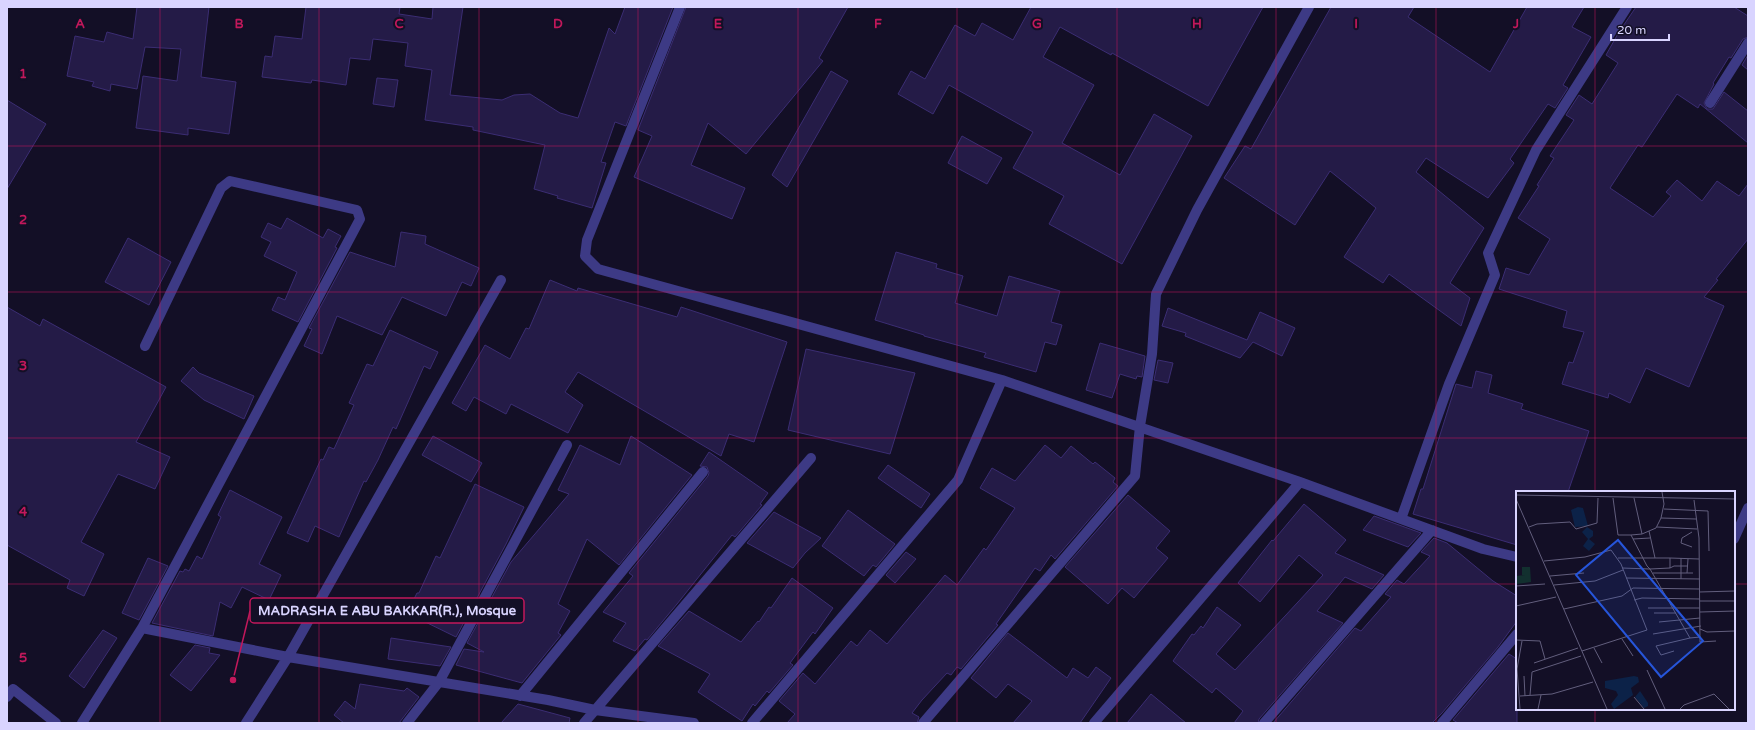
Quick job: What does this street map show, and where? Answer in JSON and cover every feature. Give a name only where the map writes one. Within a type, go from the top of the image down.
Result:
[{"type":"street","points":[[680,7],[587,240],[585,256],[598,269],[1002,380],[1300,482],[1483,549],[1516,558]]},
{"type":"street","points":[[923,723],[1135,476],[1140,426],[1152,354],[1156,294],[1197,210],[1309,7]]},
{"type":"street","points":[[1402,520],[1449,384],[1495,275],[1488,253],[1536,150],[1627,7]]},
{"type":"street","points":[[1710,104],[1748,43]]},
{"type":"street","points":[[82,723],[142,628],[360,219],[358,210],[230,180],[225,183],[221,188],[145,346]]},
{"type":"street","points":[[246,723],[288,657],[501,280]]},
{"type":"street","points":[[752,723],[958,480],[1002,380]]},
{"type":"street","points":[[407,723],[439,682],[567,445]]},
{"type":"street","points":[[584,723],[811,458]]},
{"type":"street","points":[[520,696],[703,472]]},
{"type":"street","points":[[1094,723],[1300,482]]},
{"type":"street","points":[[1735,537],[1748,508]]},
{"type":"street","points":[[1264,723],[1432,530]]},
{"type":"street","points":[[142,628],[288,657],[595,710],[694,723]]},
{"type":"street","points":[[1442,723],[1516,635]]},
{"type":"street","points":[[7,697],[13,689],[56,723]]},
{"type":"building","points":[[137,7],[209,7],[201,77],[236,82],[229,134],[188,128],[188,135],[136,128],[143,76],[177,81],[181,49],[145,47],[137,89],[111,84],[110,91],[92,86],[94,82],[67,76],[75,36],[104,42],[107,32],[133,39]]},
{"type":"building","points":[[306,7],[400,7],[399,14],[432,19],[433,7],[463,7],[450,95],[502,100],[514,95],[530,94],[560,113],[578,118],[609,28],[615,34],[625,7],[673,7],[626,126],[615,122],[601,162],[606,163],[592,208],[557,198],[558,196],[534,189],[545,145],[473,130],[473,127],[425,120],[432,70],[405,66],[408,43],[373,39],[370,60],[350,58],[346,85],[312,80],[311,83],[262,77],[265,56],[272,57],[275,36],[302,39]]},
{"type":"building","points":[[686,7],[848,7],[819,58],[823,61],[746,154],[708,123],[691,165],[745,188],[732,219],[634,177],[652,136],[638,130]]},
{"type":"building","points":[[1031,7],[1263,7],[1208,106],[1112,53],[1111,55],[1060,27],[1043,57],[1094,85],[1062,143],[1120,175],[1154,114],[1192,136],[1122,264],[1049,224],[1064,196],[1013,168],[1033,132],[949,85],[933,114],[898,94],[911,71],[925,79],[955,25],[975,36],[982,23],[1013,40]]},
{"type":"building","points":[[1331,7],[1414,7],[1408,17],[1490,72],[1527,7],[1584,7],[1572,27],[1591,37],[1563,85],[1568,88],[1555,108],[1548,104],[1510,159],[1514,163],[1488,198],[1426,158],[1416,172],[1484,228],[1450,283],[1470,298],[1461,326],[1389,274],[1383,283],[1344,257],[1376,208],[1330,171],[1295,225],[1224,178],[1245,146],[1251,149]]},
{"type":"building","points":[[1636,7],[1734,7],[1748,16],[1748,37],[1743,39],[1731,58],[1729,57],[1713,83],[1714,84],[1704,103],[1707,109],[1713,109],[1724,92],[1748,111],[1748,143],[1700,104],[1698,108],[1677,94],[1642,147],[1638,145],[1610,188],[1653,217],[1671,196],[1666,192],[1677,180],[1702,201],[1717,181],[1739,196],[1748,184],[1748,239],[1716,279],[1718,280],[1704,297],[1724,306],[1689,387],[1646,368],[1630,403],[1609,393],[1608,398],[1562,384],[1569,362],[1573,363],[1584,332],[1563,327],[1567,311],[1499,289],[1506,268],[1529,275],[1550,239],[1518,218],[1539,186],[1537,185],[1554,158],[1550,156],[1574,120],[1566,115],[1579,95],[1592,104],[1618,63],[1606,55]]},
{"type":"building","points":[[1748,55],[1748,70],[1742,65]]},
{"type":"building","points":[[831,71],[848,81],[787,187],[772,175]]},
{"type":"building","points":[[377,78],[398,80],[394,107],[373,104]]},
{"type":"building","points":[[7,100],[46,124],[7,189]]},
{"type":"building","points":[[962,136],[1002,158],[987,184],[948,163]]},
{"type":"building","points":[[287,218],[323,238],[328,229],[341,236],[335,247],[337,248],[298,322],[272,310],[278,297],[285,300],[297,272],[264,256],[271,242],[261,237],[268,223],[281,229]]},
{"type":"building","points":[[401,232],[426,236],[425,244],[479,268],[471,286],[462,282],[446,316],[402,297],[382,335],[337,316],[322,354],[304,346],[312,329],[309,328],[350,252],[395,267]]},
{"type":"building","points":[[128,238],[171,262],[149,305],[105,282]]},
{"type":"building","points":[[896,252],[937,264],[936,268],[963,276],[955,303],[997,316],[1009,276],[1060,291],[1051,322],[1062,325],[1056,345],[1045,342],[1036,372],[984,357],[986,353],[924,336],[875,320]]},
{"type":"building","points":[[550,280],[577,291],[578,288],[677,317],[681,307],[787,342],[754,442],[729,434],[721,456],[578,372],[565,392],[583,405],[568,433],[511,404],[506,414],[474,397],[466,411],[452,403],[485,345],[510,359],[526,328],[529,329]]},
{"type":"building","points":[[7,307],[40,326],[43,319],[166,387],[136,442],[170,457],[155,489],[118,474],[81,542],[104,554],[84,596],[67,588],[70,580],[7,545]]},
{"type":"building","points":[[1168,308],[1247,340],[1260,312],[1295,328],[1282,356],[1253,342],[1240,358],[1185,336],[1186,333],[1162,326]]},
{"type":"building","points":[[390,330],[438,352],[430,369],[424,366],[396,429],[393,427],[378,460],[366,482],[364,481],[339,537],[315,526],[308,542],[287,533],[321,459],[323,460],[329,447],[334,449],[354,405],[349,403],[367,364],[373,366]]},
{"type":"building","points":[[1100,343],[1145,356],[1142,377],[1137,376],[1136,379],[1120,374],[1112,398],[1086,390]]},
{"type":"building","points":[[806,349],[915,373],[890,454],[788,430]]},
{"type":"building","points":[[1158,360],[1173,363],[1168,383],[1154,380]]},
{"type":"building","points":[[193,367],[199,373],[254,396],[244,419],[204,400],[181,381]]},
{"type":"building","points":[[1476,371],[1492,375],[1488,393],[1523,404],[1521,409],[1589,431],[1568,491],[1516,491],[1516,545],[1413,514],[1421,489],[1423,489],[1456,384],[1472,388]]},
{"type":"building","points":[[433,436],[482,463],[471,482],[422,455]]},
{"type":"building","points":[[631,436],[692,475],[619,565],[587,539],[558,604],[570,611],[558,633],[561,635],[522,683],[456,665],[464,649],[484,652],[467,643],[511,562],[569,494],[558,490],[580,445],[620,465]]},
{"type":"building","points":[[1045,445],[1061,458],[1071,446],[1093,464],[1095,462],[1115,478],[1113,482],[1118,486],[1055,559],[1051,555],[1040,571],[1035,568],[996,624],[998,625],[961,669],[957,667],[951,675],[947,673],[922,700],[912,713],[919,717],[917,723],[787,723],[795,714],[779,701],[803,673],[815,684],[851,641],[857,646],[870,630],[887,644],[945,575],[957,585],[984,548],[986,550],[1015,508],[980,488],[992,468],[1015,481]]},
{"type":"building","points":[[709,452],[768,493],[760,504],[762,505],[735,537],[732,535],[647,640],[645,639],[635,651],[613,641],[626,623],[603,612],[633,576],[629,573],[708,476],[709,473],[707,467],[700,466]]},
{"type":"building","points":[[888,465],[930,494],[921,508],[878,478]]},
{"type":"building","points":[[475,484],[524,507],[456,637],[407,613],[417,593],[419,593],[436,556],[440,558]]},
{"type":"building","points":[[230,490],[282,517],[259,564],[281,575],[269,600],[242,587],[231,608],[220,602],[213,636],[152,623],[180,571],[183,572],[185,569],[189,571],[197,556],[202,559],[221,517],[218,515]]},
{"type":"building","points":[[1128,495],[1170,531],[1156,548],[1168,558],[1134,598],[1122,588],[1108,604],[1065,567]]},
{"type":"building","points":[[1304,504],[1346,540],[1335,553],[1384,575],[1372,589],[1345,577],[1317,611],[1343,623],[1259,719],[1258,723],[1234,723],[1243,711],[1216,688],[1212,693],[1173,661],[1192,634],[1194,635],[1201,626],[1203,628],[1217,607],[1241,625],[1216,654],[1235,670],[1323,575],[1299,555],[1260,602],[1238,583],[1272,540],[1273,541]]},
{"type":"building","points":[[848,510],[895,544],[876,567],[873,565],[864,576],[822,546]]},
{"type":"building","points":[[774,512],[821,538],[805,553],[793,568],[747,543]]},
{"type":"building","points":[[1374,516],[1421,533],[1408,547],[1363,530]]},
{"type":"building","points":[[1434,538],[1447,543],[1493,581],[1516,595],[1516,622],[1498,647],[1442,713],[1432,723],[1273,723],[1355,628],[1361,631],[1391,597],[1385,594],[1397,580],[1404,584],[1430,556],[1421,552]]},
{"type":"building","points":[[906,552],[916,559],[895,583],[886,575]]},
{"type":"building","points":[[148,558],[168,566],[139,620],[122,613]]},
{"type":"building","points":[[792,578],[833,608],[815,634],[813,632],[790,663],[793,665],[769,693],[767,691],[755,706],[753,704],[742,721],[698,692],[710,674],[658,646],[689,611],[741,642],[758,621],[759,622],[769,607],[771,608]]},
{"type":"building","points":[[103,630],[117,638],[84,688],[69,676]]},
{"type":"building","points":[[1008,633],[1067,678],[1073,668],[1088,678],[1096,667],[1111,678],[1080,723],[1013,723],[1032,701],[1008,684],[996,698],[971,678]]},
{"type":"building","points":[[391,638],[451,647],[440,666],[388,659]]},
{"type":"building","points":[[195,645],[210,648],[209,653],[220,655],[191,691],[170,675]]},
{"type":"building","points":[[1509,654],[1516,658],[1517,723],[1458,723],[1453,720]]},
{"type":"building","points":[[360,684],[404,691],[407,688],[419,697],[399,723],[344,723],[334,715],[345,701],[355,709]]},
{"type":"building","points":[[1151,694],[1186,723],[1127,723]]},
{"type":"building","points":[[518,704],[570,718],[569,723],[501,723]]},
{"type":"place","name":"MADRASHA E ABU BAKKAR(R.), Mosque","points":[[233,680]]}]
